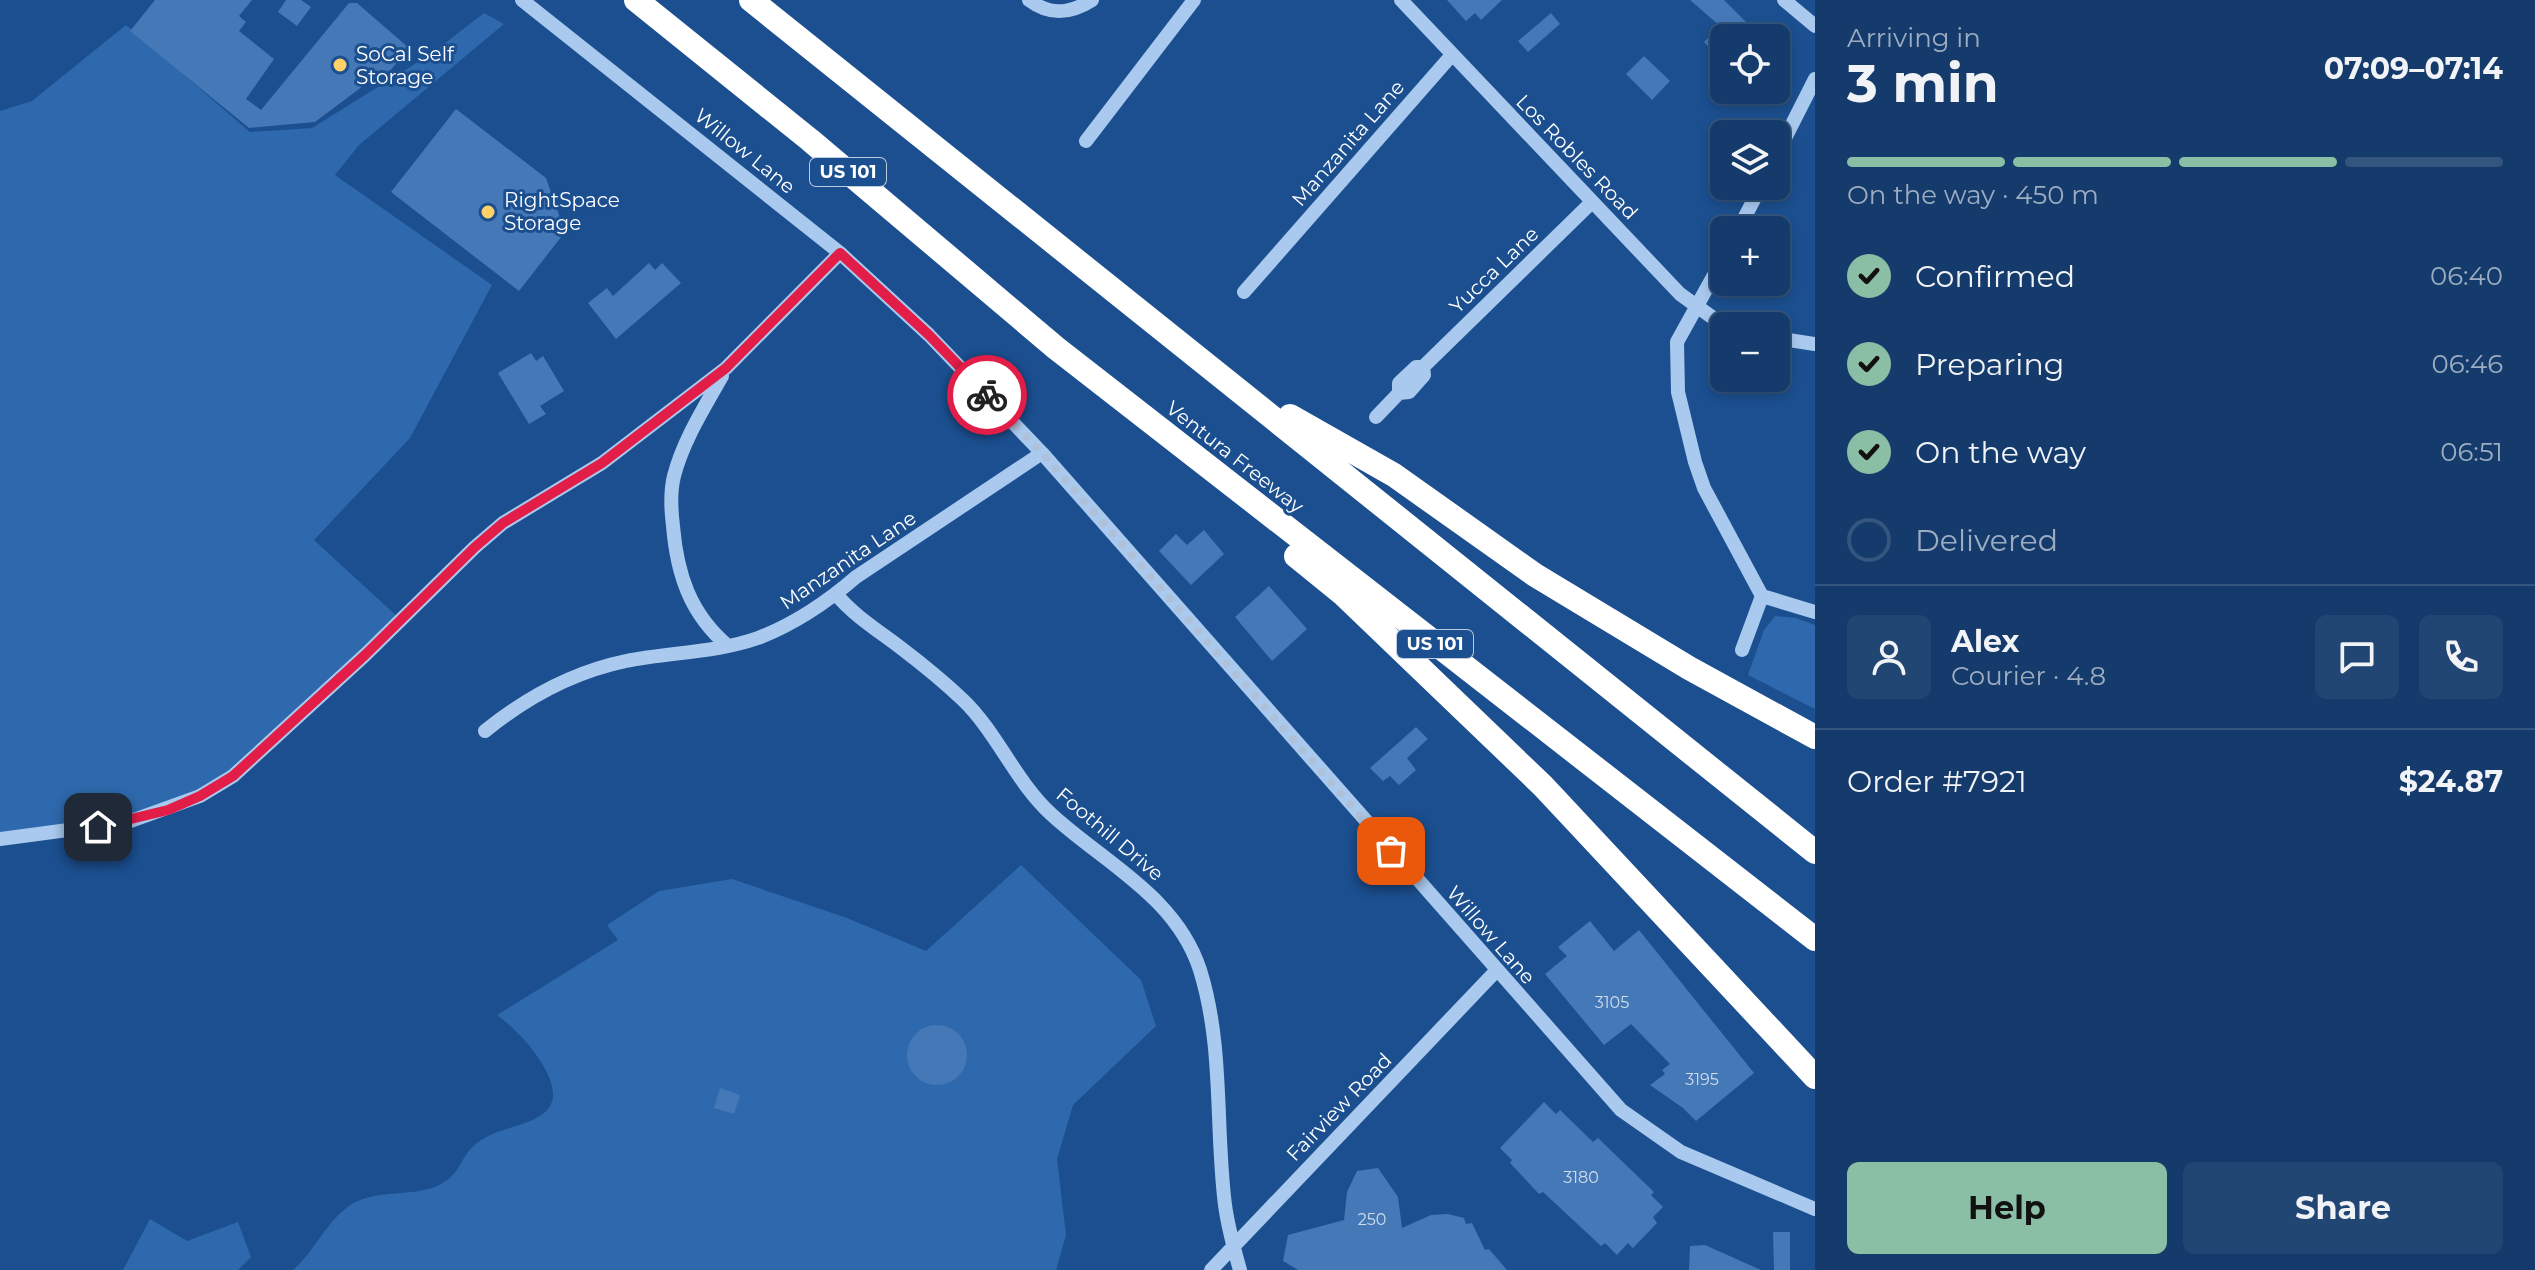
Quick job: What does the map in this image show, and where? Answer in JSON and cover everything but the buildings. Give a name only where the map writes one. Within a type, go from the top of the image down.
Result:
[{"type":"highway","name":"Ventura Freeway","points":[[636,0],[810,140],[1056,348],[1815,939]]},
{"type":"highway","points":[[751,0],[1815,852]]},
{"type":"highway","points":[[1056,348],[1095,393],[1355,606],[1543,786],[1815,1077]]},
{"type":"highway","points":[[1229,382],[1394,475],[1535,575],[1689,668],[1815,737]]},
{"type":"street","name":"Willow Lane","points":[[522,0],[840,253],[929,335],[1042,453],[1621,1110],[1681,1152],[1815,1209]]},
{"type":"street","points":[[1029,0],[1051,11],[1092,0]]},
{"type":"street","points":[[1086,141],[1194,0]]},
{"type":"street","name":"Los Robles Road","points":[[1401,0],[1680,294],[1710,316]]},
{"type":"street","points":[[1784,0],[1815,26]]},
{"type":"street","name":"Manzanita Lane","points":[[1244,292],[1451,56]]},
{"type":"street","points":[[1790,128],[1815,79]]},
{"type":"street","name":"Yucca Lane","points":[[1376,417],[1399,393],[1399,383],[1416,367],[1423,367],[1592,202]]},
{"type":"street","points":[[0,839],[128,822],[168,810],[222,783],[279,736],[448,571],[503,523],[602,463],[726,368],[840,253]]},
{"type":"street","points":[[1710,281],[1677,342],[1678,392],[1695,462],[1704,488],[1762,596],[1815,612]]},
{"type":"street","points":[[1790,340],[1815,344]]},
{"type":"street","points":[[726,368],[681,454],[673,479],[671,502],[675,553],[690,599],[708,628],[728,646]]},
{"type":"street","name":"Manzanita Lane","points":[[485,731],[530,698],[578,676],[626,661],[691,654],[728,646],[789,625],[1042,453]]},
{"type":"street","name":"Foothill Drive","points":[[836,594],[847,608],[903,649],[962,699],[983,721],[1050,813],[1150,893],[1182,935],[1199,967],[1210,1011],[1218,1070],[1225,1205],[1240,1270]]},
{"type":"street","points":[[1742,650],[1762,596]]},
{"type":"street","name":"Fairview Road","points":[[1211,1270],[1496,971]]},
{"type":"shaded area","points":[[484,13],[504,24],[359,145],[335,175],[492,285],[410,438],[314,540],[400,619],[233,776],[168,810],[0,839],[0,111],[32,101],[126,25],[250,132],[312,128],[431,54]]},
{"type":"shaded area","points":[[1775,616],[1796,618],[1815,625],[1815,709],[1748,675],[1764,630]]},
{"type":"shaded area","points":[[1021,865],[1141,980],[1156,1026],[1073,1105],[1057,1159],[1066,1235],[1056,1270],[293,1270],[349,1206],[370,1197],[437,1186],[451,1177],[477,1143],[544,1113],[552,1102],[553,1090],[548,1075],[518,1033],[497,1015],[618,940],[607,925],[659,891],[732,879],[847,918],[926,951]]},
{"type":"shaded area","points":[[150,1219],[187,1241],[238,1222],[251,1257],[238,1270],[123,1270]]},
{"type":"way so far","points":[[987,395],[1042,453],[1391,851]]},
{"type":"place","name":"SoCal Self Storage","points":[[340,65]]},
{"type":"place","name":"RightSpace Storage","points":[[488,212]]},
{"type":"route","points":[[98,827],[168,810],[200,796],[233,776],[365,655],[475,547],[503,523],[602,463],[726,368],[840,253],[929,335],[987,395]]}]
